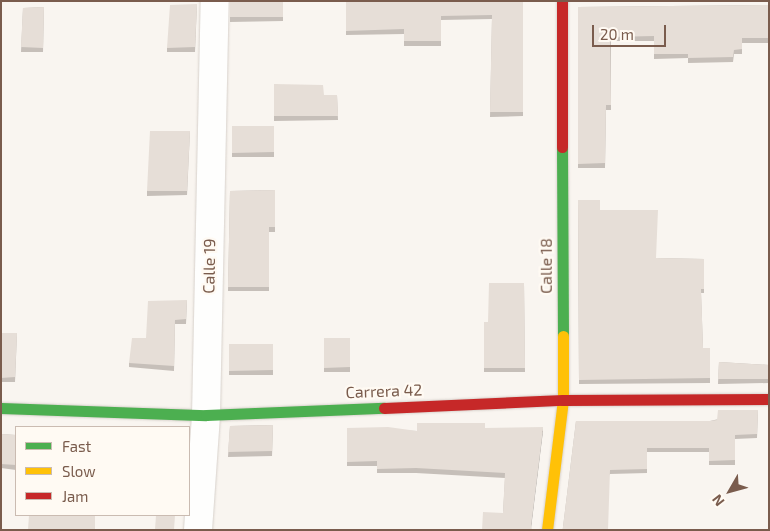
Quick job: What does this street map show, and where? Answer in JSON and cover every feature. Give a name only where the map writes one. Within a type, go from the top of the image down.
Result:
[{"type":"street","name":"Calle 19","points":[[198,530],[206,415],[215,1]]},
{"type":"street","name":"Calle 18","points":[[547,530],[563,400],[562,1]]},
{"type":"street","name":"Carrera 42","points":[[1,408],[206,415],[563,400],[769,399]]},
{"type":"building","points":[[230,1],[283,1],[283,17],[230,17]]},
{"type":"building","points":[[346,1],[523,1],[523,112],[490,112],[492,15],[441,16],[441,41],[404,41],[404,29],[346,31]]},
{"type":"building","points":[[197,4],[195,47],[167,48],[170,5]]},
{"type":"building","points":[[769,5],[769,38],[742,38],[742,49],[734,50],[733,57],[688,58],[688,54],[654,54],[654,36],[610,37],[611,105],[606,105],[605,163],[578,164],[578,7]]},
{"type":"building","points":[[44,7],[43,48],[21,47],[23,8]]},
{"type":"building","points":[[274,84],[323,85],[324,95],[337,95],[338,116],[274,116]]},
{"type":"building","points":[[232,126],[274,126],[274,152],[232,153]]},
{"type":"building","points":[[150,131],[190,131],[187,191],[147,191]]},
{"type":"building","points":[[275,190],[275,227],[269,227],[269,287],[228,287],[230,191]]},
{"type":"building","points":[[578,200],[600,200],[600,210],[658,210],[656,258],[704,259],[704,289],[701,289],[703,348],[710,348],[710,378],[579,380]]},
{"type":"building","points":[[489,283],[524,283],[525,368],[484,368],[484,322],[488,322]]},
{"type":"building","points":[[187,300],[186,319],[175,320],[174,366],[129,363],[132,338],[146,338],[148,301]]},
{"type":"building","points":[[1,333],[17,333],[15,377],[1,378]]},
{"type":"building","points":[[324,338],[350,338],[350,367],[324,368]]},
{"type":"building","points":[[229,344],[273,344],[273,370],[229,371]]},
{"type":"building","points":[[719,362],[769,365],[769,379],[718,379]]},
{"type":"building","points":[[718,410],[758,410],[757,434],[735,435],[735,460],[709,461],[709,448],[647,448],[647,469],[610,470],[608,530],[562,530],[576,421],[710,421],[717,420]]},
{"type":"building","points":[[417,423],[485,423],[485,428],[543,427],[531,524],[532,530],[482,530],[483,512],[503,513],[505,473],[416,468],[377,469],[377,461],[347,462],[347,428],[388,427],[417,431]]},
{"type":"building","points":[[273,425],[272,451],[228,452],[230,426]]},
{"type":"building","points":[[1,434],[15,435],[15,465],[1,464]]},
{"type":"building","points":[[29,516],[95,516],[95,530],[28,530]]},
{"type":"building","points":[[156,516],[175,516],[174,530],[155,530]]},
{"type":"traffic: fast","points":[[562,147],[563,336]]},
{"type":"traffic: fast","points":[[1,408],[206,415],[384,408]]},
{"type":"traffic: slow","points":[[547,530],[563,400],[563,336]]},
{"type":"traffic: jam","points":[[562,1],[562,147]]},
{"type":"traffic: jam","points":[[384,408],[563,400],[769,399]]}]
